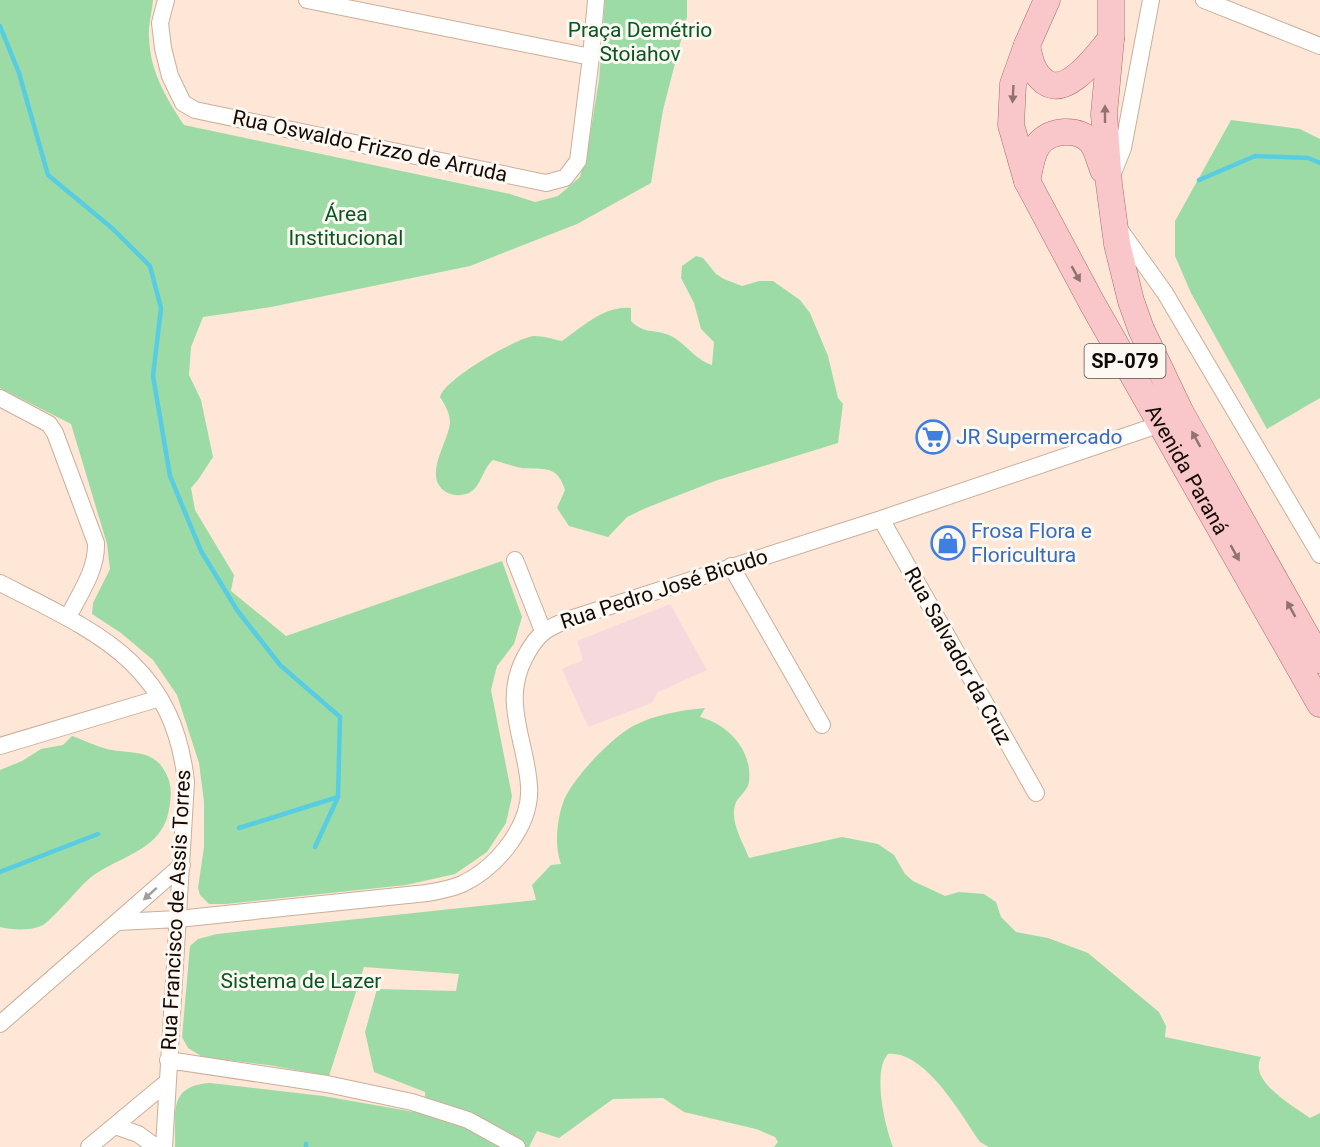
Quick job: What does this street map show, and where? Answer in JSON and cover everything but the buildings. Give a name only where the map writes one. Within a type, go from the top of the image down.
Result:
[{"type":"main road","name":"Avenida Paraná","points":[[1047,0],[1013,84],[1011,125],[1027,181],[1050,227],[1320,704]]},
{"type":"main road","name":"Avenida Paraná","points":[[1111,0],[1111,39],[1104,114],[1109,184],[1118,244],[1131,302],[1181,413],[1320,660]]},
{"type":"main road","points":[[1027,45],[1031,65],[1037,75],[1048,84],[1062,86],[1075,79],[1111,39]]},
{"type":"main road","name":"SP-079","points":[[1027,181],[1033,153],[1039,142],[1049,136],[1074,131],[1092,144],[1109,184]]},
{"type":"street","name":"Rua Oswaldo Frizzo de Arruda","points":[[166,0],[160,23],[170,76],[183,103],[195,110],[546,183],[565,178],[578,161],[591,57]]},
{"type":"street","points":[[307,0],[591,57],[596,0]]},
{"type":"street","points":[[1109,184],[1123,148],[1150,0]]},
{"type":"street","points":[[1204,0],[1320,46]]},
{"type":"street","points":[[1115,222],[1165,293],[1320,555]]},
{"type":"street","points":[[0,398],[49,424],[55,433],[96,543],[93,568],[68,617]]},
{"type":"street","name":"Rua Pedro José Bicudo","points":[[118,922],[178,919],[446,890],[464,883],[482,872],[509,844],[519,828],[526,808],[530,788],[514,707],[514,687],[518,669],[536,639],[543,632],[573,618],[881,519],[1161,424]]},
{"type":"street","name":"Rua Salvador da Cruz","points":[[881,519],[1036,793]]},
{"type":"street","points":[[515,560],[543,632]]},
{"type":"street","points":[[731,566],[822,725]]},
{"type":"street","name":"Rua Francisco de Assis Torres","points":[[0,582],[68,617],[113,646],[148,680],[177,732],[186,782],[166,1083],[164,1147]]},
{"type":"street","points":[[0,746],[160,698]]},
{"type":"street","points":[[0,1024],[182,865]]},
{"type":"street","points":[[168,1060],[327,1084],[412,1102],[468,1120],[517,1147]]},
{"type":"street","points":[[89,1147],[166,1083]]},
{"type":"street","points":[[115,1126],[138,1134],[156,1147]]},
{"type":"shaded area","points":[[670,604],[707,670],[658,692],[652,703],[588,727],[562,669],[583,660],[577,641]]},
{"type":"green space","points":[[0,0],[153,0],[149,33],[152,62],[165,94],[184,125],[510,194],[535,202],[558,196],[580,177],[589,141],[599,80],[605,0],[687,0],[687,17],[663,110],[651,183],[577,224],[470,266],[271,307],[203,317],[191,347],[189,375],[201,400],[213,457],[191,488],[195,510],[234,575],[231,591],[286,636],[502,561],[522,617],[514,644],[497,666],[491,690],[512,796],[506,823],[487,852],[455,874],[406,885],[226,904],[209,904],[200,895],[198,888],[204,847],[204,802],[199,763],[177,695],[153,660],[121,633],[92,614],[93,603],[110,569],[107,544],[71,424],[0,388]]},
{"type":"green space","points":[[1231,120],[1300,129],[1320,139],[1320,398],[1267,429],[1191,293],[1175,256],[1175,221]]},
{"type":"green space","points":[[696,256],[703,258],[716,274],[742,286],[759,281],[773,281],[800,300],[810,313],[828,356],[838,398],[843,404],[838,443],[715,481],[646,508],[627,517],[608,537],[569,526],[557,508],[565,490],[558,476],[549,470],[522,468],[493,460],[477,486],[469,493],[451,494],[439,486],[436,469],[450,423],[448,412],[440,397],[444,389],[482,360],[525,338],[534,336],[562,341],[603,313],[631,308],[631,321],[635,325],[644,330],[669,335],[700,359],[712,365],[714,342],[701,329],[694,303],[681,278],[682,266]]},
{"type":"green space","name":"Sistema de Lazer","points":[[705,708],[700,717],[729,732],[737,740],[747,760],[749,782],[736,802],[734,818],[749,858],[842,837],[878,844],[894,855],[905,874],[913,881],[945,896],[959,892],[984,894],[996,902],[1001,917],[1016,932],[1048,938],[1088,953],[1159,1012],[1166,1026],[1165,1037],[1261,1057],[1259,1066],[1261,1075],[1274,1092],[1310,1118],[1320,1113],[1320,1147],[989,1147],[980,1142],[953,1102],[929,1073],[915,1062],[902,1056],[888,1054],[883,1062],[880,1086],[893,1147],[774,1147],[778,1142],[775,1137],[756,1129],[684,1112],[663,1098],[613,1099],[559,1138],[537,1131],[529,1147],[175,1147],[175,1113],[180,1096],[187,1089],[196,1085],[210,1083],[323,1096],[426,1114],[425,1092],[374,1072],[365,1032],[377,989],[456,991],[459,974],[364,967],[329,1076],[268,1065],[216,1059],[201,1056],[188,1048],[182,1037],[190,946],[198,939],[217,934],[536,900],[532,885],[551,865],[561,864],[557,841],[560,815],[564,800],[584,770],[614,739],[633,726],[668,714]]},
{"type":"green space","points":[[72,736],[107,749],[142,754],[157,761],[163,768],[170,786],[169,809],[165,823],[149,843],[90,878],[58,912],[41,926],[26,929],[0,927],[0,770],[22,761],[41,749],[63,745]]},
{"type":"waterway","points":[[0,26],[19,73],[48,175],[113,229],[150,266],[161,308],[153,376],[170,476],[201,551],[237,610],[280,665],[340,717],[338,797],[315,847]]},
{"type":"waterway","points":[[1199,180],[1255,156],[1308,158],[1320,163]]},
{"type":"waterway","points":[[239,828],[338,797]]},
{"type":"waterway","points":[[0,872],[98,834]]},
{"type":"place","name":"JR Supermercado","points":[[933,437]]},
{"type":"place","name":"Frosa Flora e Floricultura","points":[[948,543]]},
{"type":"park label","name":"Praça Demétrio Stoiahov","points":[[640,42]]},
{"type":"park label","name":"Área Institucional","points":[[346,226]]}]
